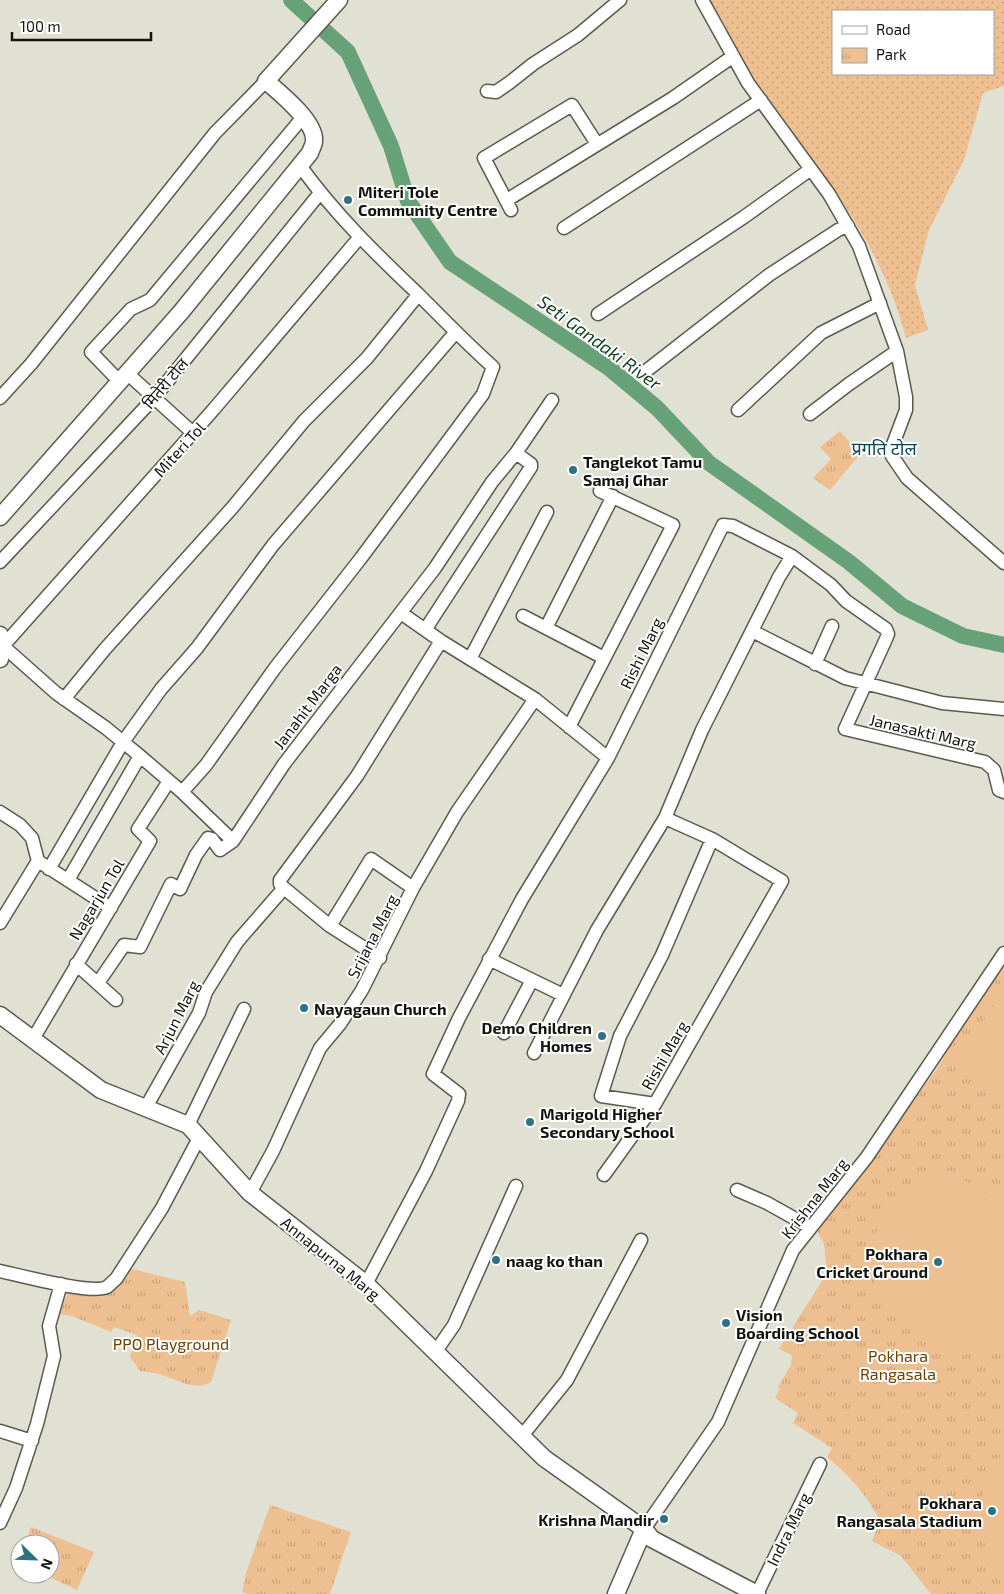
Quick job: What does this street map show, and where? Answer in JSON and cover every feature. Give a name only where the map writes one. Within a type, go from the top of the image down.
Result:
[{"type":"main road","points":[[303,116],[266,81],[302,38],[336,4]]},
{"type":"main road","name":"मितेरी टोल","points":[[1,514],[124,378],[301,167],[310,153],[314,141],[312,129],[303,116]]},
{"type":"main road","name":"Annapurna Marg","points":[[0,1014],[101,1090],[194,1130],[250,1193],[366,1284],[436,1351],[521,1438],[544,1458],[644,1529]]},
{"type":"main road","points":[[616,1594],[644,1529]]},
{"type":"main road","name":"Indra Marg","points":[[644,1529],[652,1539],[757,1594]]},
{"type":"street","points":[[487,91],[496,92],[510,83],[533,64],[578,35],[620,0]]},
{"type":"street","points":[[702,0],[732,57],[811,169],[859,246],[897,351],[906,397],[906,410],[892,447],[892,456],[907,478],[1004,563]]},
{"type":"street","points":[[597,144],[572,105],[484,158],[509,205],[597,144],[673,98],[732,57]]},
{"type":"street","points":[[0,398],[32,364],[215,133],[266,81]]},
{"type":"street","points":[[564,228],[762,100]]},
{"type":"street","points":[[193,433],[154,398],[124,378],[91,352],[131,310],[150,300],[303,116]]},
{"type":"street","points":[[182,792],[206,764],[275,668],[361,558],[395,509],[482,394],[493,367],[455,333],[359,238],[320,193],[301,167]]},
{"type":"street","points":[[598,314],[811,169]]},
{"type":"street","name":"मितेरी टोल","points":[[0,562],[154,398],[320,193]]},
{"type":"street","points":[[646,371],[769,275],[838,230],[848,226]]},
{"type":"street","name":"Miteri Tol","points":[[1,646],[193,433],[359,238]]},
{"type":"street","points":[[64,699],[105,649],[232,508],[304,421],[367,358],[418,295]]},
{"type":"street","points":[[738,410],[821,333],[880,303]]},
{"type":"street","points":[[49,868],[123,742],[161,689],[198,648],[273,545],[455,333]]},
{"type":"street","points":[[810,414],[897,351]]},
{"type":"street","name":"Janahit Marga","points":[[233,841],[284,764],[435,568],[492,482],[516,453],[552,400]]},
{"type":"street","points":[[426,630],[531,467],[531,464],[516,453]]},
{"type":"street","points":[[568,727],[674,525],[600,491]]},
{"type":"street","points":[[546,628],[613,496]]},
{"type":"street","points":[[470,659],[547,512]]},
{"type":"street","name":"Rishi Marg","points":[[366,1284],[426,1171],[455,1108],[459,1094],[433,1074],[489,959],[522,899],[608,758],[700,568],[725,524],[733,526],[792,556]]},
{"type":"street","points":[[534,1054],[562,995],[597,930],[665,818],[702,730],[792,556],[831,585],[846,601],[886,629],[888,634],[886,639],[864,683]]},
{"type":"street","points":[[401,613],[441,641],[535,699],[608,758]]},
{"type":"street","points":[[523,616],[604,658]]},
{"type":"street","points":[[815,664],[832,626]]},
{"type":"street","points":[[752,631],[845,678],[942,703],[1004,709]]},
{"type":"street","points":[[380,958],[330,926],[284,888],[280,884],[280,880],[357,776],[441,641]]},
{"type":"street","points":[[1,646],[64,699],[140,756],[182,792],[233,841],[220,850],[212,839],[208,838],[196,855],[180,889],[171,884],[140,947],[124,945],[98,982]]},
{"type":"street","name":"Janasakti Marg","points":[[864,683],[845,729],[985,762],[994,770],[999,790],[1004,792]]},
{"type":"street","name":"Srijana Marg","points":[[250,1193],[273,1151],[320,1048],[349,1011],[380,958],[414,888],[457,812],[535,699]]},
{"type":"street","points":[[68,880],[140,756]]},
{"type":"street","name":"Nagarjun Tol","points":[[33,1039],[150,841],[138,829],[169,781]]},
{"type":"street","points":[[0,812],[20,825],[32,838],[38,861],[111,908]]},
{"type":"street","name":"Rishi Marg","points":[[665,818],[712,839],[782,881],[655,1104],[601,1096],[620,1036],[662,955],[712,839]]},
{"type":"street","points":[[330,926],[371,859],[414,888]]},
{"type":"street","points":[[0,923],[38,861]]},
{"type":"street","name":"Arjun Marg","points":[[145,1109],[199,1013],[206,992],[237,942],[284,888]]},
{"type":"street","name":"Krishna Marg","points":[[644,1529],[718,1422],[793,1250],[867,1157],[1004,953]]},
{"type":"street","points":[[489,959],[562,995]]},
{"type":"street","points":[[76,964],[116,1000]]},
{"type":"street","points":[[504,1034],[532,980]]},
{"type":"street","points":[[0,1271],[89,1288],[106,1288],[116,1279],[162,1208],[244,1009]]},
{"type":"street","points":[[604,1175],[655,1104]]},
{"type":"street","points":[[436,1351],[454,1325],[516,1186]]},
{"type":"street","points":[[737,1190],[767,1203],[810,1227]]},
{"type":"street","points":[[521,1438],[567,1380],[641,1240]]},
{"type":"street","points":[[0,1523],[16,1488],[32,1441],[54,1356],[49,1326],[61,1284]]},
{"type":"street","points":[[0,1431],[32,1441]]},
{"type":"street","name":"Indra Marg","points":[[757,1594],[820,1464]]},
{"type":"green space","points":[[709,0],[1004,0],[1004,86],[983,93],[964,160],[929,230],[915,285],[928,330],[906,338],[894,300],[860,229],[839,196],[742,65],[721,18]]},
{"type":"green space","points":[[840,431],[860,454],[830,490],[813,478],[831,459],[820,447]]},
{"type":"green space","name":"Pokhara Rangasala","points":[[1004,962],[1004,1594],[931,1594],[901,1556],[872,1541],[880,1521],[857,1486],[827,1457],[832,1448],[793,1423],[798,1413],[775,1398],[780,1388],[778,1387],[791,1365],[792,1355],[779,1349],[827,1273],[824,1244],[817,1230],[937,1069],[954,1039]]},
{"type":"green space","points":[[1004,990],[1004,1095],[956,1061]]},
{"type":"green space","name":"Pokhara Cricket Ground","points":[[951,1173],[1004,1204],[1004,1343],[990,1351],[981,1353],[954,1354],[931,1345],[896,1316],[882,1299],[876,1287],[873,1274],[871,1252],[873,1240],[880,1226],[896,1205],[918,1180],[931,1175]]},
{"type":"green space","name":"PPO Playground","points":[[132,1269],[185,1282],[190,1316],[199,1310],[231,1320],[211,1382],[199,1386],[185,1384],[157,1373],[140,1371],[130,1357],[137,1335],[114,1327],[111,1332],[72,1316],[59,1314],[68,1292],[88,1295],[105,1293],[118,1284]]},
{"type":"green space","name":"Pokhara Rangasala Stadium","points":[[1004,1452],[1004,1578],[986,1548],[980,1515],[986,1482]]},
{"type":"green space","points":[[270,1505],[351,1532],[330,1594],[249,1594],[242,1592],[246,1573]]},
{"type":"green space","points":[[31,1527],[49,1534],[29,1534]]},
{"type":"green space","points":[[60,1539],[94,1552],[77,1590],[60,1582]]},
{"type":"waterway","name":"Seti Gandaki River","points":[[291,0],[348,52],[391,146],[408,201],[450,262],[609,368],[657,408],[709,463],[849,562],[902,606],[963,636],[1004,645]]},
{"type":"place","name":"Miteri Tole Community Centre","points":[[348,200]]},
{"type":"place","name":"Tanglekot Tamu Samaj Ghar","points":[[573,470]]},
{"type":"place","name":"Nayagaun Church","points":[[304,1008]]},
{"type":"place","name":"Demo Children Homes","points":[[602,1036]]},
{"type":"place","name":"Marigold Higher Secondary School","points":[[530,1122]]},
{"type":"place","name":"naag ko than","points":[[496,1260]]},
{"type":"place","name":"Pokhara Cricket Ground","points":[[938,1262]]},
{"type":"place","name":"Vision Boarding School","points":[[726,1323]]},
{"type":"place","name":"Pokhara Rangasala Stadium","points":[[992,1511]]},
{"type":"place","name":"Krishna Mandir","points":[[664,1519]]},
{"type":"district","name":"प्रगति टोल","points":[[884,448]]}]
